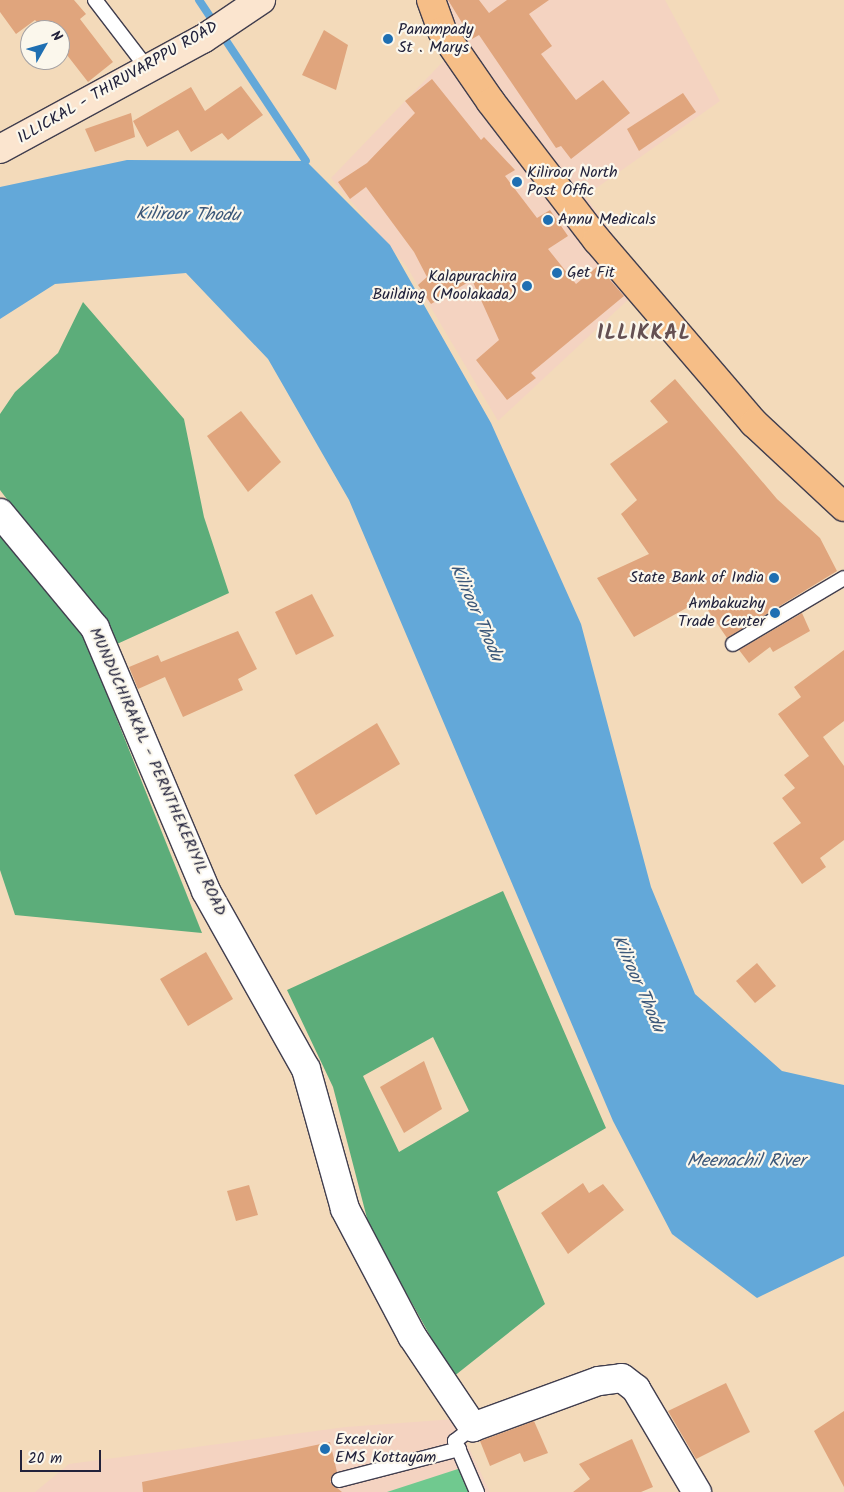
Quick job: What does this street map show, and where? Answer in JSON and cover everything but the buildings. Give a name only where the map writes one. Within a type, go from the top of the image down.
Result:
[{"type":"main road","name":"ILLICKAL - THIRUVARPPU ROAD","points":[[0,149],[202,39],[261,0]]},
{"type":"main road","points":[[431,0],[442,31],[491,102],[596,240],[754,423],[844,507]]},
{"type":"street","name":"MUNDUCHIRAKAL - PERNTHEKERIYIL ROAD","points":[[0,513],[95,628],[206,891],[306,1069],[346,1209],[466,1438]]},
{"type":"street","points":[[466,1438],[599,1381],[622,1378],[636,1389],[697,1492]]},
{"type":"lane","points":[[95,0],[147,68]]},
{"type":"lane","points":[[734,644],[844,578]]},
{"type":"lane","points":[[339,1480],[466,1438],[477,1492]]},
{"type":"shaded area","points":[[437,0],[665,0],[720,101],[585,196],[647,282],[498,421],[407,267],[331,178],[457,47]]},
{"type":"shaded area","name":"Excelcior EMS Kottayam","points":[[455,1419],[490,1492],[35,1492],[69,1464],[346,1427]]},
{"type":"green space","points":[[83,302],[184,419],[204,517],[229,593],[117,644],[0,490],[0,414],[15,392],[58,353]]},
{"type":"green space","points":[[0,531],[81,629],[202,933],[15,915],[0,870]]},
{"type":"green space","points":[[503,891],[606,1128],[497,1192],[545,1304],[453,1377],[369,1226],[333,1087],[287,990]],"holes":[[[433,1037],[469,1111],[399,1152],[363,1076]]]},
{"type":"green space","points":[[461,1468],[469,1492],[387,1492]]},
{"type":"water","name":"Meenachil River","points":[[127,160],[306,161],[390,245],[491,423],[581,624],[651,887],[695,994],[782,1071],[844,1085],[844,1256],[757,1298],[672,1234],[613,1121],[349,500],[268,359],[186,273],[55,284],[0,319],[0,187]]},
{"type":"waterway","points":[[199,0],[306,161]]},
{"type":"place","name":"Panampady St . Marys","points":[[388,39]]},
{"type":"place","name":"Kiliroor North Post Offic","points":[[517,182]]},
{"type":"place","name":"Annu Medicals","points":[[548,220]]},
{"type":"place","name":"Get Fit","points":[[557,273]]},
{"type":"place","name":"Kalapurachira Building (Moolakada)","points":[[527,286]]},
{"type":"place","name":"State Bank of India","points":[[774,578]]},
{"type":"place","name":"Ambakuzhy Trade Center","points":[[775,613]]},
{"type":"place","name":"Excelcior EMS Kottayam","points":[[325,1449]]},
{"type":"district","name":"ILLIKKAL","points":[[644,334]]},
{"type":"water label","name":"Kiliroor Thodu","points":[[188,216]]},
{"type":"water label","name":"Kiliroor Thodu","points":[[475,613]]},
{"type":"water label","name":"Kiliroor Thodu","points":[[637,984]]}]
